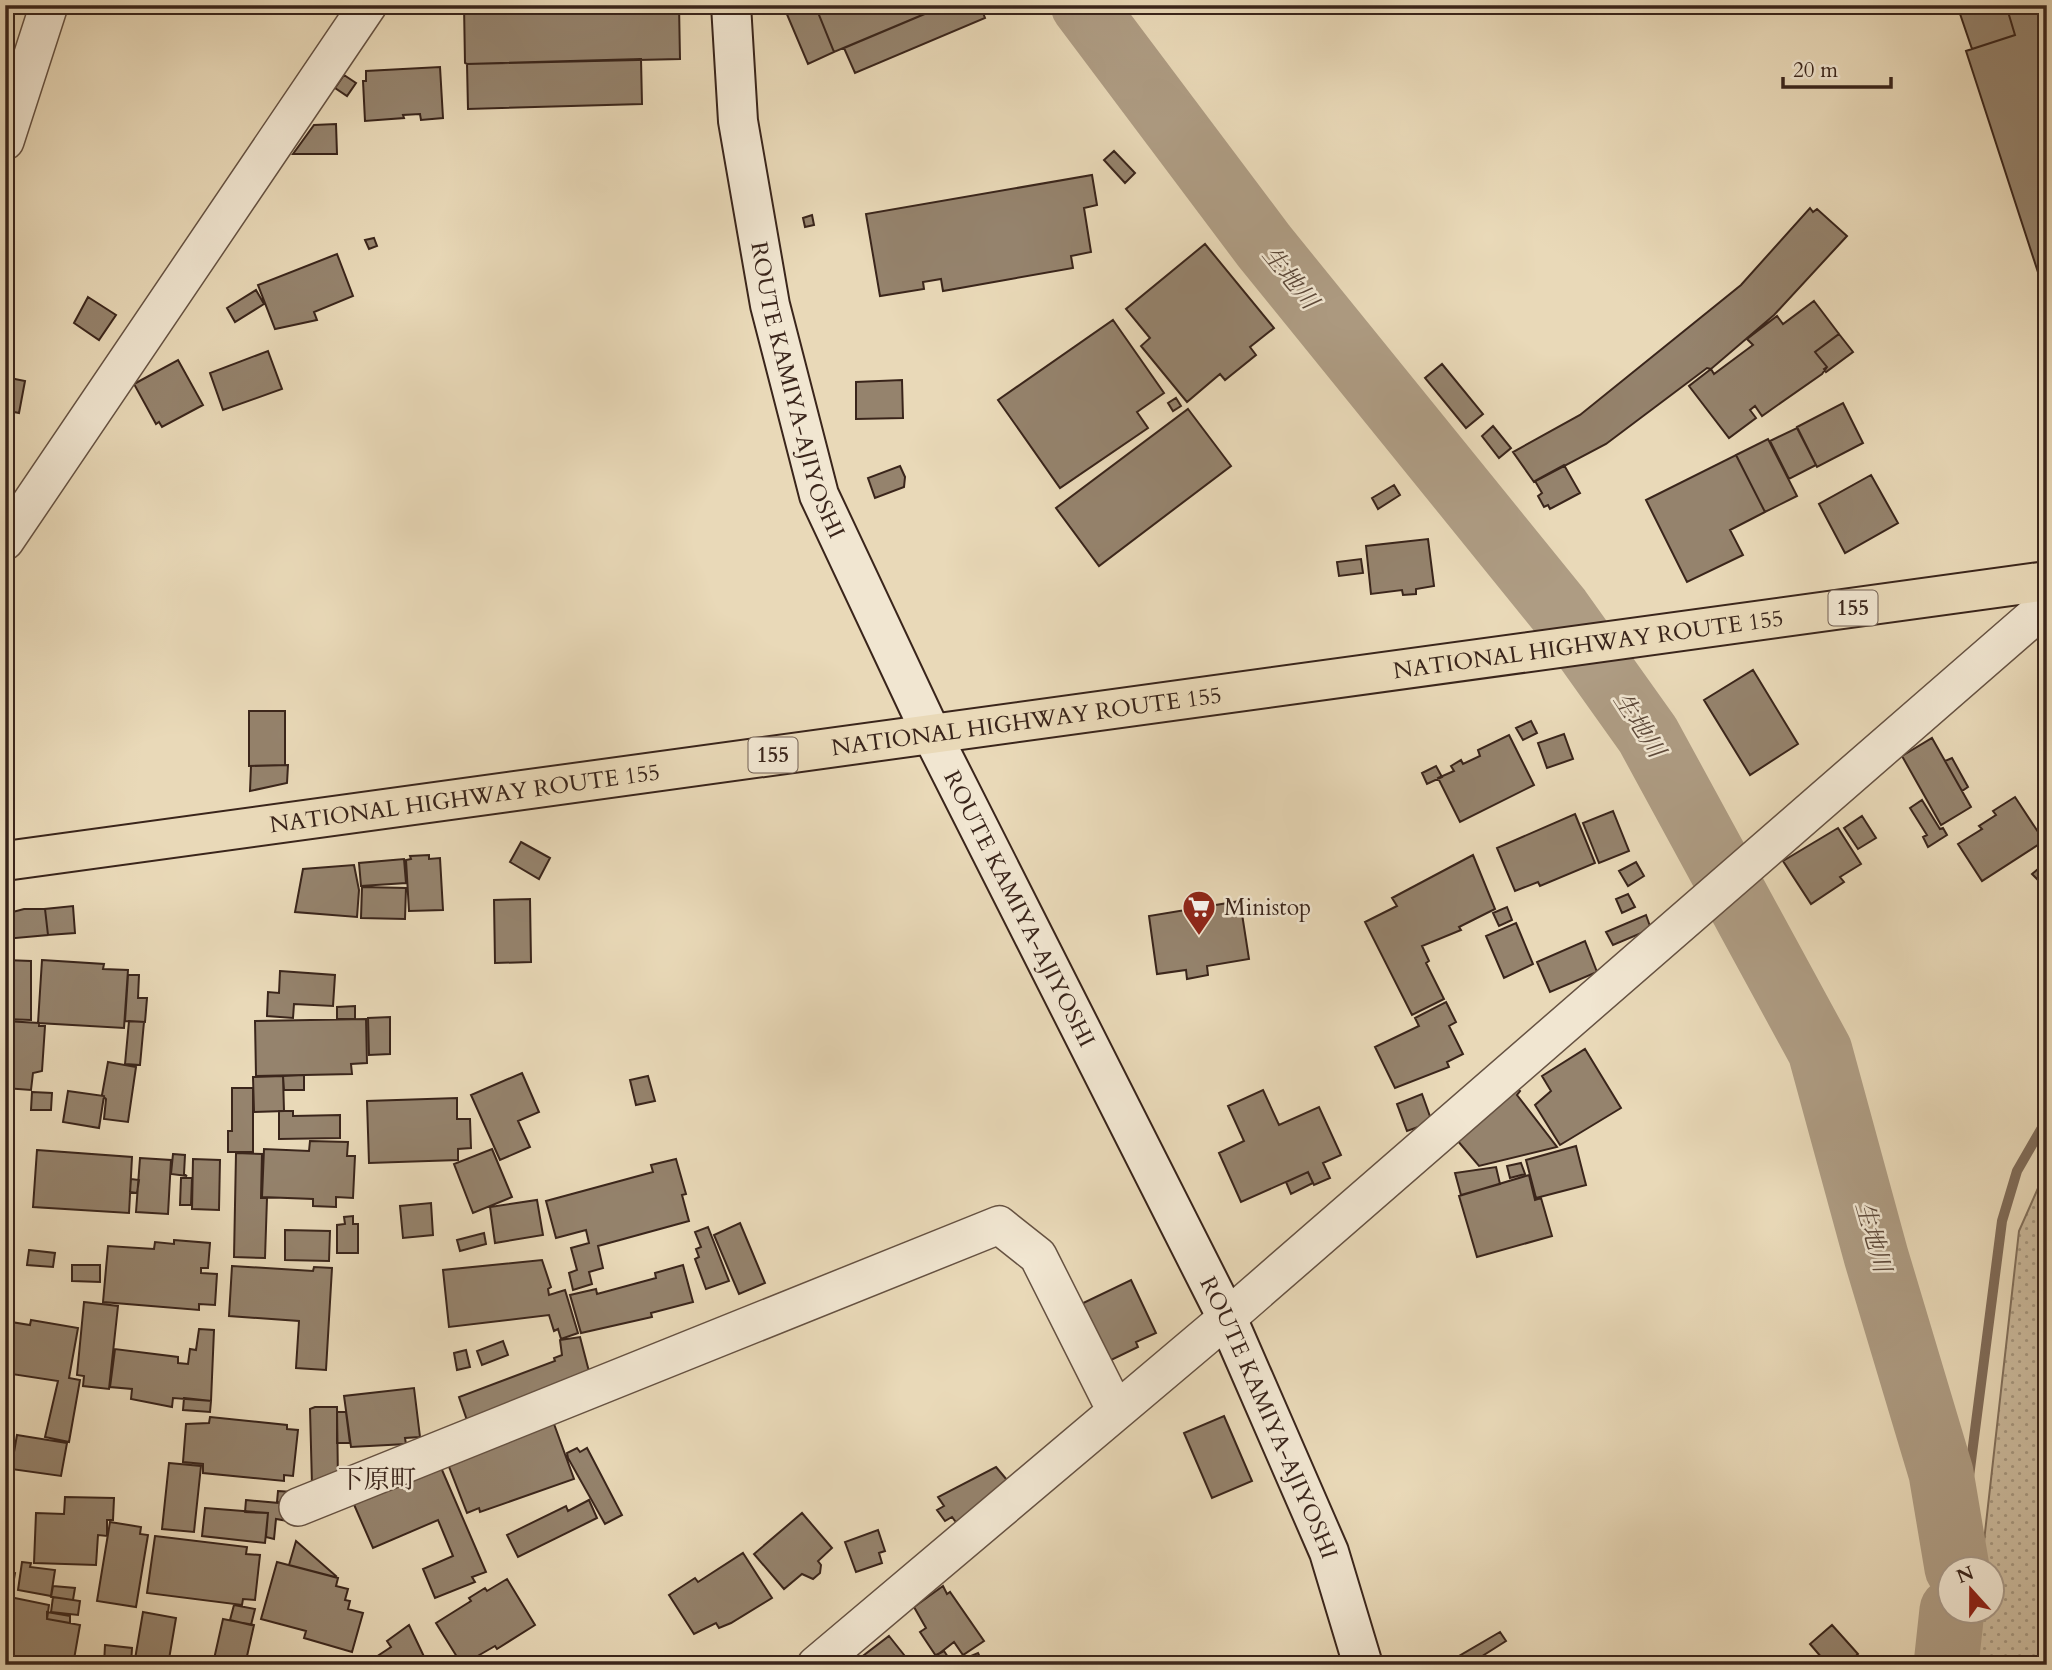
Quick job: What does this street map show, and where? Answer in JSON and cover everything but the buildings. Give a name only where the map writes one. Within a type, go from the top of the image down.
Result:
[{"type":"highway","name":"NATIONAL HIGHWAY ROUTE 155","points":[[5,861],[2047,581]]},
{"type":"main road","name":"ROUTE KAMIYA-AJIYOSHI","points":[[731,5],[738,121],[770,304],[819,495],[931,733],[1227,1318],[1329,1552],[1363,1665]]},
{"type":"street","points":[[5,141],[49,5]]},
{"type":"street","points":[[5,541],[368,5]]},
{"type":"street","points":[[816,1665],[1227,1318],[1700,909],[2047,604]]},
{"type":"street","points":[[298,1507],[999,1225],[1038,1256],[1116,1411]]},
{"type":"shaded area","points":[[2047,1168],[2047,1665],[1969,1665],[1974,1624],[2007,1624],[2007,1554],[1983,1554],[2019,1231]]},
{"type":"waterway","name":"生地川","points":[[1083,5],[1264,246],[1559,610],[1648,735],[1820,1051],[1876,1256],[1941,1473],[1955,1554]]},
{"type":"waterway","points":[[1959,1554],[2002,1221],[2017,1171],[2047,1119]]},
{"type":"waterway","name":"生地川","points":[[1946,1665],[1950,1624]]},
{"type":"place","name":"Ministop","points":[[1199,937]]},
{"type":"district","name":"下原町","points":[[377,1479]]}]
